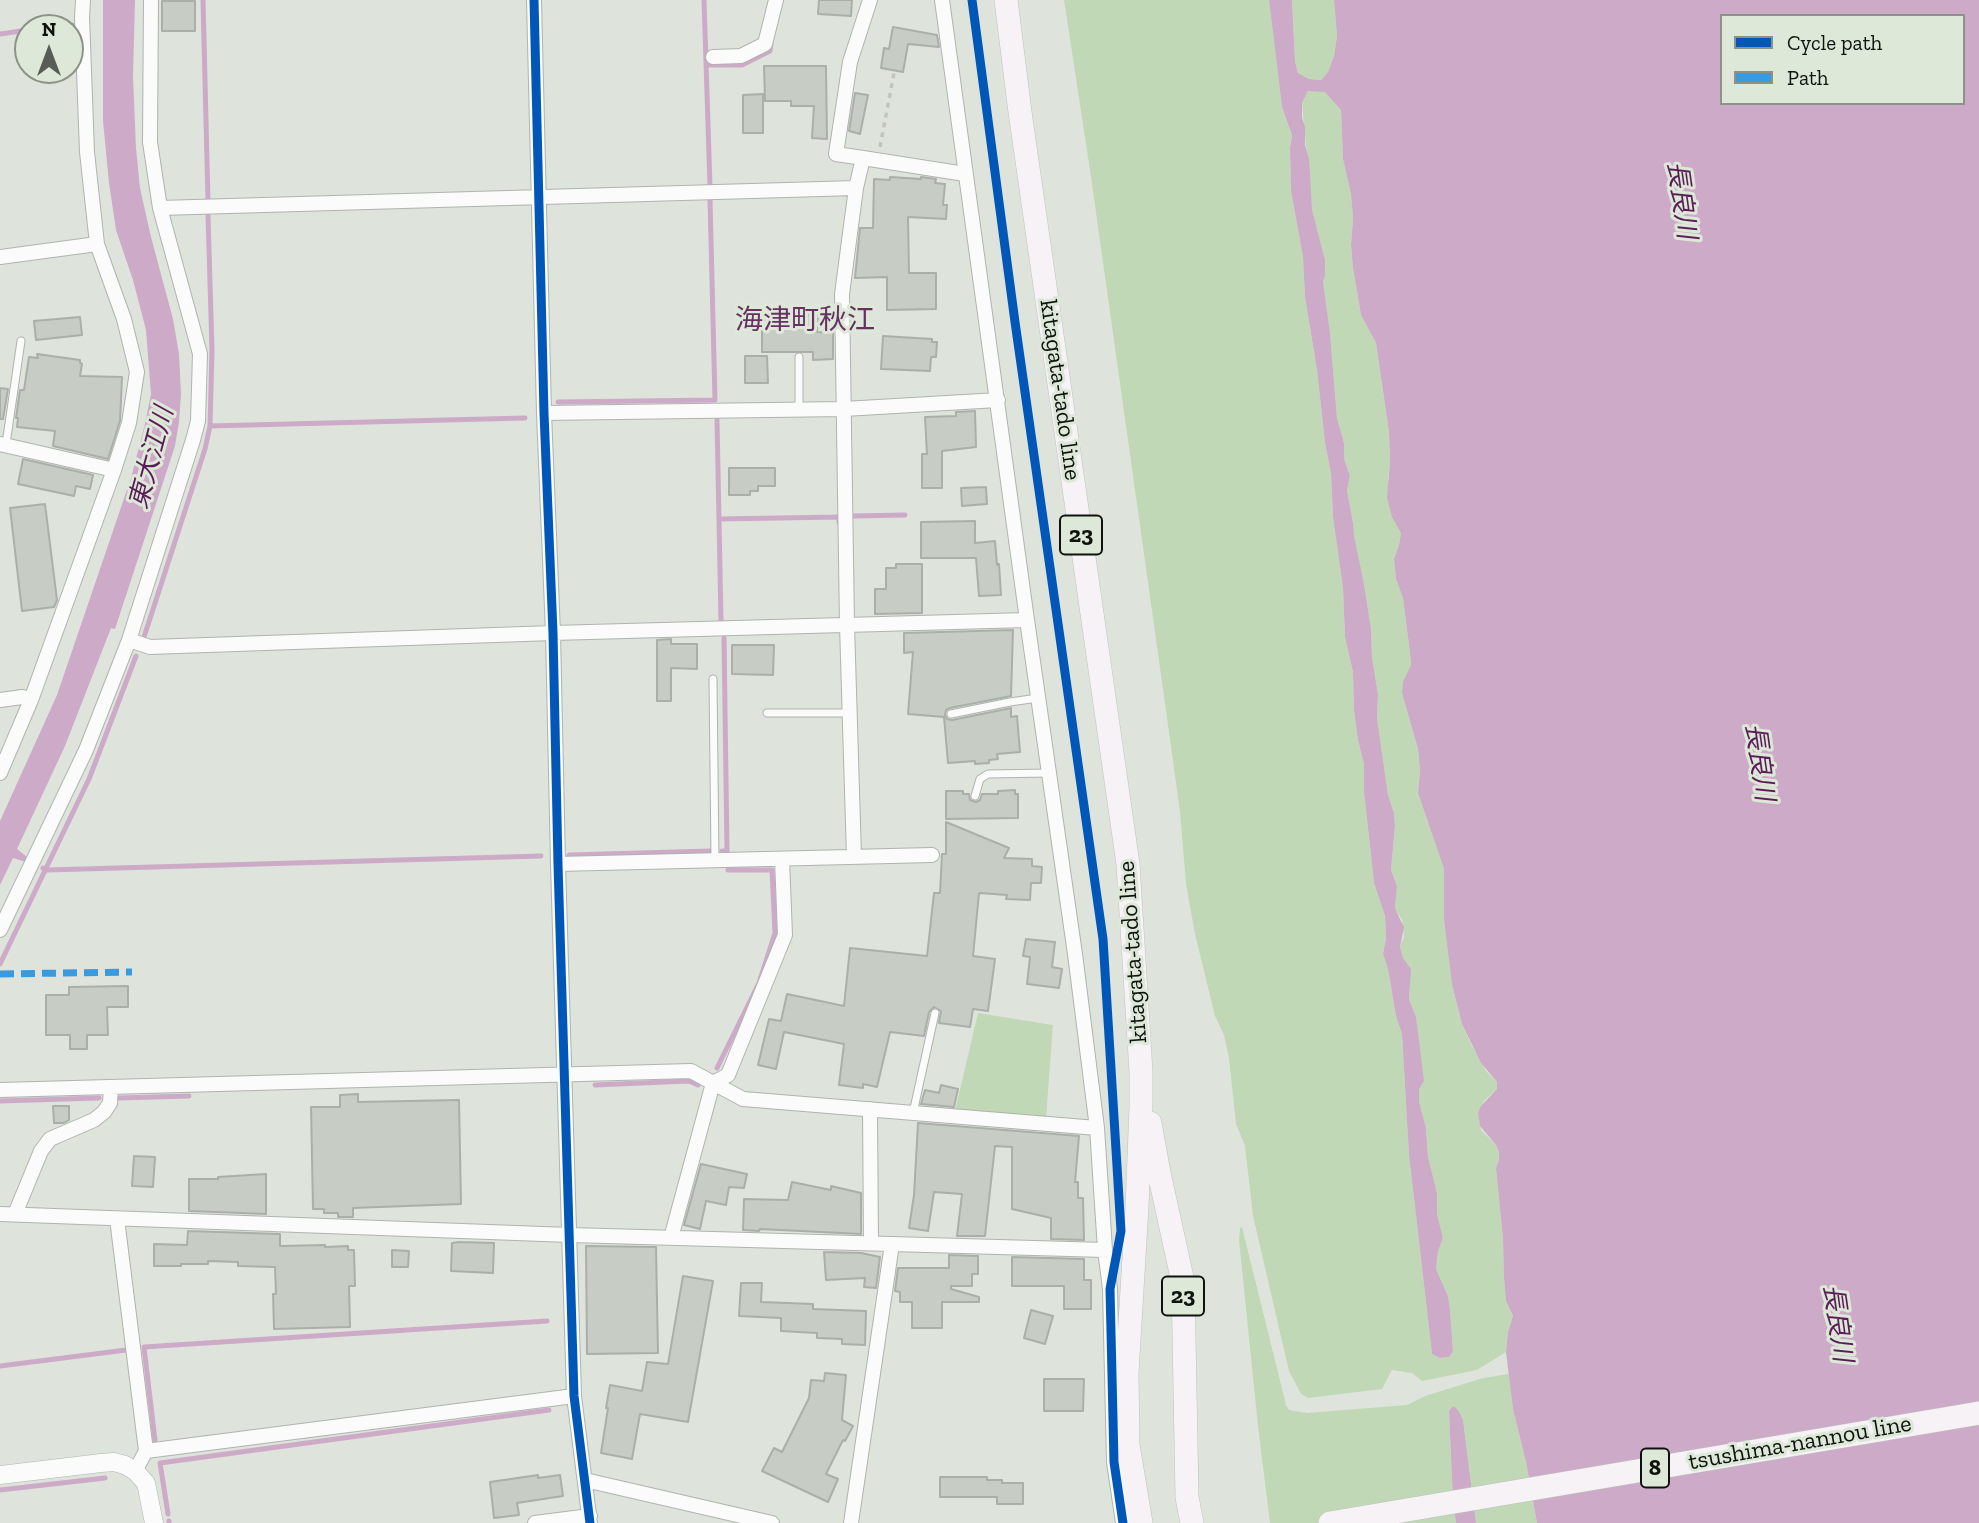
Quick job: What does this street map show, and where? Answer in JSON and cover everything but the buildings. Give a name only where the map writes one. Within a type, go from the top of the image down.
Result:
[{"type":"main road","name":"kitagata-tado line","points":[[1006,0],[1128,864],[1141,1072]]},
{"type":"main road","points":[[1141,1072],[1137,1208],[1127,1373],[1128,1445],[1141,1523]]},
{"type":"main road","name":"23","points":[[1141,1072],[1159,1173],[1183,1282],[1187,1496],[1192,1523]]},
{"type":"main road","name":"tsushima-nannou line","points":[[1330,1523],[1979,1413]]},
{"type":"street","points":[[0,772],[31,700],[114,470],[129,423],[138,372],[124,319],[97,244],[87,152],[83,0]]},
{"type":"street","points":[[0,930],[86,750],[129,640],[198,421],[200,354],[160,208],[150,142],[151,0]]},
{"type":"street","points":[[534,0],[574,1396],[590,1519],[535,1523]]},
{"type":"street","points":[[713,57],[741,57],[765,44],[776,0]]},
{"type":"street","points":[[870,0],[850,62],[836,154],[965,174]]},
{"type":"street","points":[[943,0],[1097,1128],[1110,1289],[1114,1462],[1124,1523]]},
{"type":"street","points":[[854,857],[842,294],[856,188],[863,158]]},
{"type":"street","points":[[160,208],[856,188]]},
{"type":"street","points":[[0,257],[97,244]]},
{"type":"street","points":[[544,413],[844,409],[998,400]]},
{"type":"street","points":[[3,444],[114,470]]},
{"type":"street","points":[[129,640],[150,647],[1027,620]]},
{"type":"street","points":[[0,700],[22,697],[31,700]]},
{"type":"street","points":[[558,864],[932,855]]},
{"type":"street","points":[[671,1238],[713,1083],[728,1076],[785,935],[782,859]]},
{"type":"street","points":[[0,1090],[691,1071],[743,1099],[1097,1128]]},
{"type":"street","points":[[15,1214],[41,1151],[50,1139],[94,1120],[104,1112],[110,1103],[111,1087]]},
{"type":"street","points":[[870,1109],[871,1243]]},
{"type":"street","points":[[0,1214],[570,1235],[1105,1250]]},
{"type":"street","points":[[117,1219],[146,1451],[135,1471]]},
{"type":"street","points":[[850,1523],[892,1244]]},
{"type":"street","points":[[146,1451],[574,1396]]},
{"type":"street","points":[[0,1475],[114,1462],[135,1471],[146,1483],[154,1523]]},
{"type":"street","points":[[585,1480],[772,1523]]},
{"type":"lane","points":[[3,444],[21,341]]},
{"type":"lane","points":[[799,357],[799,410]]},
{"type":"lane","points":[[713,679],[715,860]]},
{"type":"lane","points":[[951,714],[1038,698]]},
{"type":"lane","points":[[767,713],[850,713]]},
{"type":"lane","points":[[975,796],[979,779],[988,774],[1049,773]]},
{"type":"lane","points":[[913,1113],[935,1013]]},
{"type":"path","points":[[972,0],[1103,939],[1117,1150]]},
{"type":"path","points":[[878,161],[894,73]]},
{"type":"green space","points":[[1064,0],[1269,0],[1282,107],[1292,135],[1291,191],[1303,257],[1305,297],[1331,473],[1333,517],[1343,588],[1345,637],[1353,672],[1354,711],[1364,764],[1364,792],[1374,883],[1385,916],[1386,938],[1383,954],[1402,1034],[1409,1155],[1432,1354],[1440,1358],[1448,1357],[1453,1351],[1448,1296],[1436,1269],[1443,1238],[1437,1214],[1437,1193],[1428,1157],[1426,1128],[1419,1101],[1416,1017],[1409,999],[1410,988],[1400,947],[1404,937],[1402,919],[1395,907],[1397,886],[1391,870],[1394,813],[1388,795],[1377,718],[1378,694],[1372,658],[1371,629],[1353,536],[1347,490],[1350,476],[1337,418],[1323,281],[1325,260],[1312,209],[1302,103],[1308,91],[1325,91],[1341,110],[1343,159],[1351,194],[1353,219],[1353,268],[1361,315],[1376,343],[1389,432],[1388,480],[1401,533],[1394,559],[1396,579],[1403,598],[1411,665],[1402,693],[1418,749],[1418,793],[1444,869],[1444,920],[1452,985],[1462,1024],[1486,1071],[1497,1082],[1497,1089],[1484,1101],[1478,1113],[1481,1130],[1496,1145],[1499,1152],[1496,1168],[1504,1279],[1506,1301],[1513,1316],[1506,1352],[1477,1370],[1422,1381],[1412,1373],[1392,1370],[1382,1389],[1308,1398],[1301,1394],[1289,1371],[1253,1216],[1245,1146],[1236,1124],[1229,1058],[1224,1035],[1215,1016],[1186,884],[1180,812]]},
{"type":"green space","points":[[1292,0],[1334,0],[1337,36],[1334,56],[1328,72],[1321,80],[1309,79],[1298,73]]},
{"type":"green space","points":[[978,1013],[1053,1025],[1046,1118],[955,1111]]},
{"type":"green space","points":[[1242,1227],[1289,1410],[1307,1413],[1407,1405],[1425,1396],[1483,1378],[1509,1374],[1513,1409],[1537,1523],[1476,1523],[1463,1420],[1453,1406],[1449,1411],[1456,1523],[1270,1523],[1239,1240]]},
{"type":"water","name":"東大江川","points":[[103,0],[135,0],[133,77],[140,188],[173,319],[179,354],[179,422],[175,446],[115,629],[111,628],[65,746],[17,849],[27,857],[26,862],[13,858],[0,885],[0,821],[57,695],[131,478],[151,394],[146,330],[116,230],[109,183],[103,121]]},
{"type":"water","name":"長良川","points":[[1269,0],[1292,0],[1298,73],[1309,79],[1321,80],[1328,72],[1334,56],[1337,36],[1334,0],[1979,0],[1979,1523],[1537,1523],[1513,1409],[1506,1352],[1513,1316],[1506,1301],[1504,1279],[1496,1168],[1499,1152],[1480,1126],[1478,1113],[1497,1089],[1497,1082],[1481,1063],[1462,1024],[1452,985],[1444,920],[1444,869],[1418,793],[1418,749],[1402,693],[1403,682],[1411,665],[1403,598],[1396,579],[1394,559],[1401,533],[1392,517],[1387,497],[1389,432],[1376,343],[1361,315],[1353,268],[1353,219],[1351,194],[1343,159],[1341,110],[1325,92],[1308,91],[1302,103],[1302,117],[1309,159],[1312,209],[1325,260],[1323,281],[1337,418],[1350,476],[1347,490],[1371,629],[1372,658],[1378,694],[1377,718],[1388,795],[1394,813],[1391,870],[1397,886],[1395,907],[1404,927],[1400,947],[1403,958],[1411,969],[1409,999],[1416,1017],[1424,1081],[1419,1089],[1419,1101],[1426,1128],[1428,1157],[1437,1193],[1437,1214],[1443,1238],[1436,1269],[1448,1296],[1453,1351],[1449,1357],[1440,1358],[1432,1354],[1409,1155],[1402,1034],[1383,954],[1386,938],[1385,916],[1374,883],[1364,792],[1364,764],[1354,711],[1353,672],[1345,637],[1343,588],[1333,517],[1331,473],[1305,297],[1303,257],[1291,191],[1292,135],[1282,107]]},
{"type":"water","points":[[1453,1406],[1463,1420],[1476,1523],[1456,1523],[1449,1411]]},
{"type":"waterway","points":[[203,0],[208,201]]},
{"type":"waterway","points":[[704,0],[710,186]]},
{"type":"waterway","points":[[0,34],[14,32]]},
{"type":"waterway","points":[[706,65],[742,65],[770,51],[771,44]]},
{"type":"waterway","points":[[558,402],[715,400],[710,200]]},
{"type":"waterway","points":[[144,637],[210,426],[212,350],[208,215]]},
{"type":"waterway","points":[[210,426],[525,418]]},
{"type":"waterway","points":[[717,420],[721,621]]},
{"type":"waterway","points":[[854,516],[905,515]]},
{"type":"waterway","points":[[719,519],[839,517],[839,522]]},
{"type":"waterway","points":[[722,851],[727,851],[724,638]]},
{"type":"waterway","points":[[0,964],[89,779],[136,656]]},
{"type":"waterway","points":[[569,855],[710,851]]},
{"type":"waterway","points":[[43,868],[541,856]]},
{"type":"waterway","points":[[717,1068],[759,983],[775,933],[772,870],[728,870]]},
{"type":"waterway","points":[[595,1085],[689,1081],[698,1085]]},
{"type":"waterway","points":[[119,1098],[189,1096]]},
{"type":"waterway","points":[[0,1101],[99,1098]]},
{"type":"waterway","points":[[155,1440],[144,1347],[547,1321]]},
{"type":"waterway","points":[[0,1366],[126,1350]]},
{"type":"waterway","points":[[168,1514],[160,1463],[549,1410]]},
{"type":"waterway","points":[[0,1490],[105,1478]]},
{"type":"marked path","points":[[0,974],[132,972]]},
{"type":"cycle path","points":[[534,0],[574,1396],[590,1523]]},
{"type":"cycle path","points":[[972,0],[1103,939],[1121,1231],[1110,1289],[1114,1462],[1123,1523]]},
{"type":"district","name":"海津町秋江","points":[[805,321]]}]
